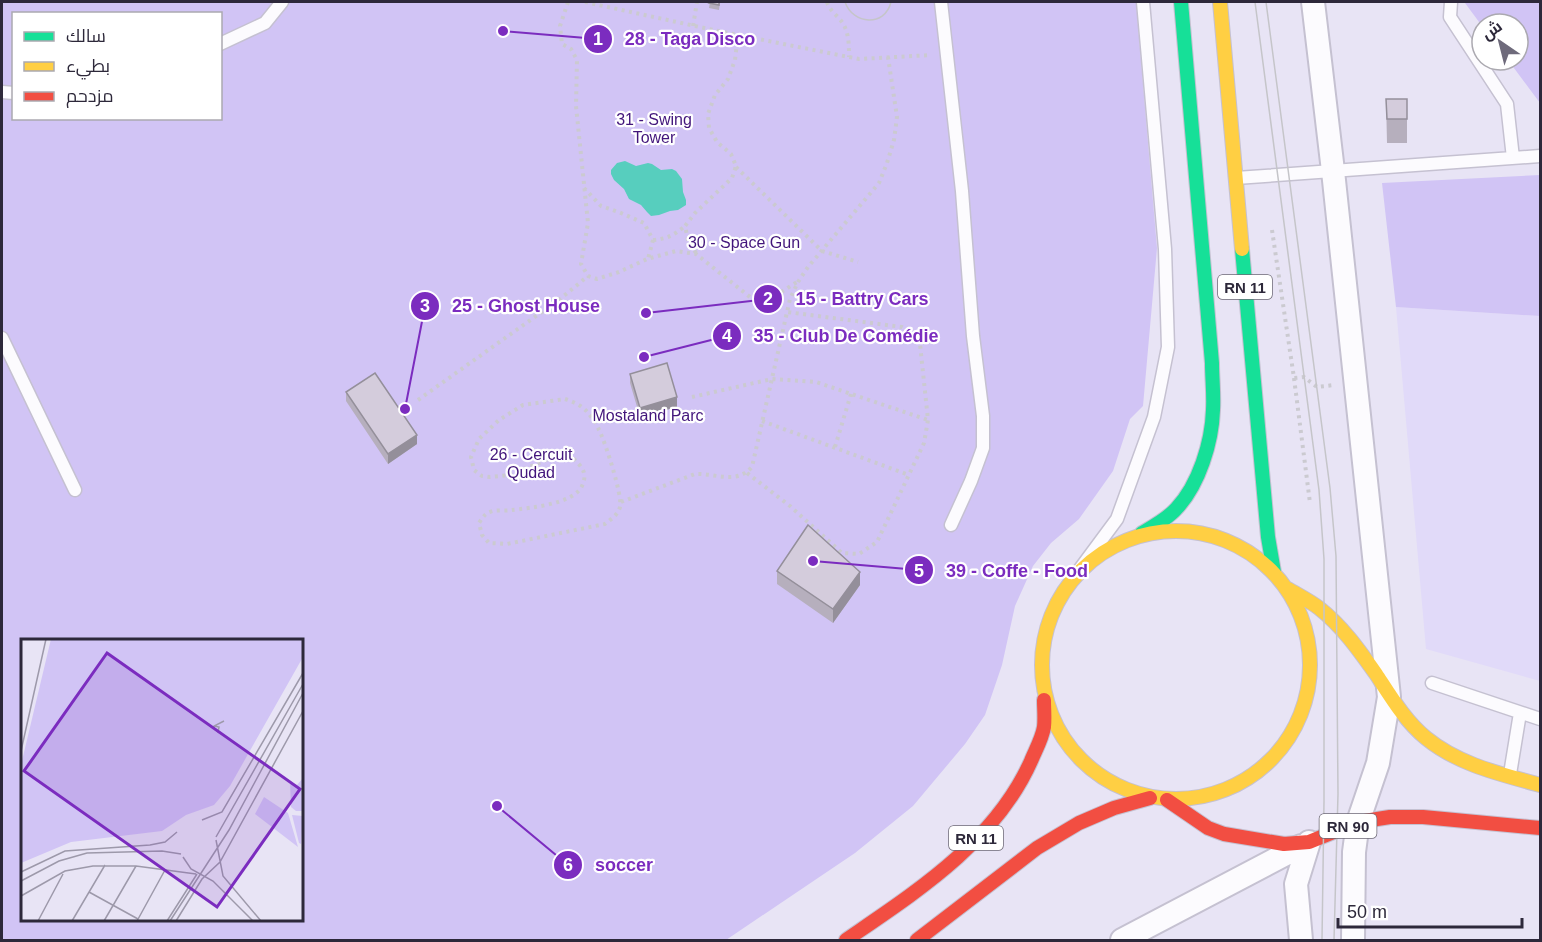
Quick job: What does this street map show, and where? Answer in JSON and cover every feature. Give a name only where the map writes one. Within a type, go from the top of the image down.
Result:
[{"type":"highway","name":"RN 11","points":[[1139,536],[1179,507],[1194,481],[1207,446],[1214,416],[1212,363],[1180,2]]},
{"type":"highway","name":"RN 11","points":[[1220,2],[1268,537],[1274,572]]},
{"type":"highway","points":[[1175,531],[1212,535],[1245,549],[1274,572],[1288,589],[1306,628],[1311,671],[1303,713],[1281,750],[1249,778],[1210,796],[1167,800],[1150,798],[1112,785],[1080,761],[1057,730],[1043,692],[1042,652],[1052,612],[1074,577],[1104,551],[1139,536],[1175,531]]},
{"type":"highway","points":[[1288,589],[1318,607],[1340,627],[1372,668],[1406,718],[1427,739],[1455,757],[1540,785]]},
{"type":"highway","name":"RN 11","points":[[846,940],[904,901],[950,864],[991,823],[1017,790],[1033,758],[1044,728],[1043,692]]},
{"type":"highway","name":"RN 11","points":[[917,940],[1037,848],[1078,823],[1114,808],[1150,798]]},
{"type":"highway","name":"RN 90","points":[[1167,800],[1208,828],[1231,836],[1284,844],[1309,842],[1358,822],[1390,817],[1540,828]]},
{"type":"street","points":[[1313,2],[1389,696],[1378,763],[1358,822],[1354,852],[1353,940]]},
{"type":"street","points":[[1340,627],[1348,631],[1363,628],[1368,624],[1373,617],[1378,595]]},
{"type":"street","points":[[1231,836],[1243,841],[1249,855],[1246,870],[1239,879]]},
{"type":"street","points":[[1123,940],[1309,842]]},
{"type":"street","points":[[1301,940],[1296,884],[1309,842]]},
{"type":"lane","points":[[222,43],[265,23],[282,2]]},
{"type":"lane","points":[[941,2],[962,191],[973,336],[983,416],[983,447],[971,481],[951,525]]},
{"type":"lane","points":[[1074,577],[1117,519],[1154,417],[1168,347],[1165,249],[1143,2]]},
{"type":"lane","points":[[1451,2],[1450,17],[1507,104],[1513,158]]},
{"type":"lane","points":[[1235,178],[1540,156]]},
{"type":"lane","points":[[2,338],[75,490]]},
{"type":"lane","points":[[1432,683],[1540,720]]},
{"type":"lane","points":[[1510,776],[1521,713]]},
{"type":"path","points":[[568,2],[560,26],[562,44],[571,49],[577,60],[576,106],[588,223],[581,264],[588,276],[597,279],[647,259],[676,251],[696,254]]},
{"type":"path","points":[[585,2],[860,59],[946,53]]},
{"type":"path","points":[[693,26],[697,2]]},
{"type":"path","points":[[827,2],[842,21],[846,31],[849,57]]},
{"type":"path","points":[[738,35],[735,60],[728,79],[715,95],[708,114],[709,128],[717,142],[731,153],[736,166],[822,251],[858,262]]},
{"type":"path","points":[[621,502],[694,474],[707,473],[739,477],[752,467],[790,299],[798,282],[879,183],[887,163],[894,140],[897,117],[888,57]]},
{"type":"path","points":[[653,240],[663,240],[673,236],[685,226],[695,213],[732,178],[736,166]]},
{"type":"path","points":[[584,188],[601,207],[644,223],[653,240],[647,259]]},
{"type":"path","points":[[1270,222],[1310,503]]},
{"type":"path","points":[[685,226],[688,240],[696,254],[755,301],[775,296],[798,282]]},
{"type":"path","points":[[418,400],[560,299],[588,276]]},
{"type":"path","points":[[747,473],[790,506],[842,554],[859,554],[877,542],[924,443],[928,420],[920,344],[915,334],[902,327],[787,312]]},
{"type":"path","points":[[1294,378],[1304,377],[1317,387],[1356,383]]},
{"type":"path","points":[[692,397],[772,379],[816,382],[928,420]]},
{"type":"path","points":[[835,448],[851,394]]},
{"type":"path","points":[[565,399],[587,411],[599,430],[620,490],[621,502],[613,518],[605,524],[507,544],[489,543],[482,535],[479,524],[484,515],[494,511],[554,503],[568,498],[580,490],[585,479],[583,468],[573,458],[553,457],[510,475],[490,477],[482,476],[474,470],[471,457],[479,439],[499,420],[523,405],[565,399]]},
{"type":"path","points":[[762,421],[909,475]]},
{"type":"shaded area","points":[[625,161],[636,166],[648,163],[661,170],[676,171],[682,179],[686,205],[678,210],[651,216],[641,205],[629,199],[611,174],[611,170],[617,163]]},
{"type":"shaded area","points":[[1396,307],[1540,316],[1540,681],[1426,649]]},
{"type":"green space","name":"Mostaland Parc","points":[[2,2],[1136,2],[1157,248],[1143,406],[1130,419],[1113,471],[1079,519],[1051,543],[1033,566],[1015,606],[1002,665],[985,715],[965,744],[913,806],[855,853],[726,940],[2,940]]},
{"type":"green space","points":[[1540,2],[1540,103],[1517,72],[1530,72],[1530,12],[1472,12],[1465,3]]},
{"type":"green space","points":[[1540,175],[1540,316],[1396,307],[1382,183]]},
{"type":"building","points":[[1386,99],[1407,99],[1407,119],[1387,119]]},
{"type":"building","points":[[667,363],[677,397],[640,408],[630,374]]},
{"type":"building","points":[[375,373],[417,435],[388,454],[346,392]]},
{"type":"building","points":[[808,525],[860,572],[833,609],[777,571]]},
{"type":"tram line","points":[[845,2],[855,15],[869,20],[882,16],[888,10],[891,2]]},
{"type":"tram line","points":[[1255,2],[1319,490],[1324,559],[1322,940]]},
{"type":"tram line","points":[[1266,2],[1330,488],[1336,556],[1338,794],[1334,940]]},
{"type":"traffic: fast","points":[[1142,533],[1172,513],[1198,476],[1210,436],[1213,410],[1212,363],[1181,2]]},
{"type":"traffic: fast","points":[[1242,249],[1268,537],[1274,572]]},
{"type":"traffic: slow","points":[[1220,2],[1242,249]]},
{"type":"traffic: slow","points":[[1189,531],[1227,541],[1251,553],[1271,570],[1288,590],[1300,614],[1308,639],[1310,665],[1308,691],[1300,716],[1288,740],[1271,760],[1251,777],[1227,789],[1202,797],[1163,799],[1125,789],[1101,777],[1072,750],[1064,740],[1052,716],[1044,691],[1042,652],[1052,614],[1064,590],[1091,561],[1101,553],[1125,541],[1150,533],[1189,531]]},
{"type":"traffic: slow","points":[[1288,589],[1319,608],[1343,630],[1405,716],[1426,738],[1466,762],[1540,785]]},
{"type":"traffic: jam","points":[[846,940],[926,884],[975,841],[997,816],[1016,790],[1040,740],[1044,727],[1044,700]]},
{"type":"traffic: jam","points":[[917,940],[1037,848],[1079,823],[1114,808],[1150,798]]},
{"type":"traffic: jam","points":[[1167,800],[1208,828],[1224,834],[1284,844],[1309,842],[1358,822],[1390,817],[1423,817],[1540,828]]},
{"type":"place","name":"28 - Taga Disco","points":[[503,31]]},
{"type":"place","name":"15 - Battry Cars","points":[[646,313]]},
{"type":"place","name":"35 - Club De Comédie","points":[[644,357]]},
{"type":"place","name":"25 - Ghost House","points":[[405,409]]},
{"type":"place","name":"39 - Coffe - Food","points":[[813,561]]},
{"type":"place","name":"soccer","points":[[497,806]]},
{"type":"park label","name":"31 - Swing Tower","points":[[654,128]]},
{"type":"park label","name":"30 - Space Gun","points":[[744,242]]},
{"type":"park label","name":"26 - Cercuit Qudad","points":[[531,463]]}]
